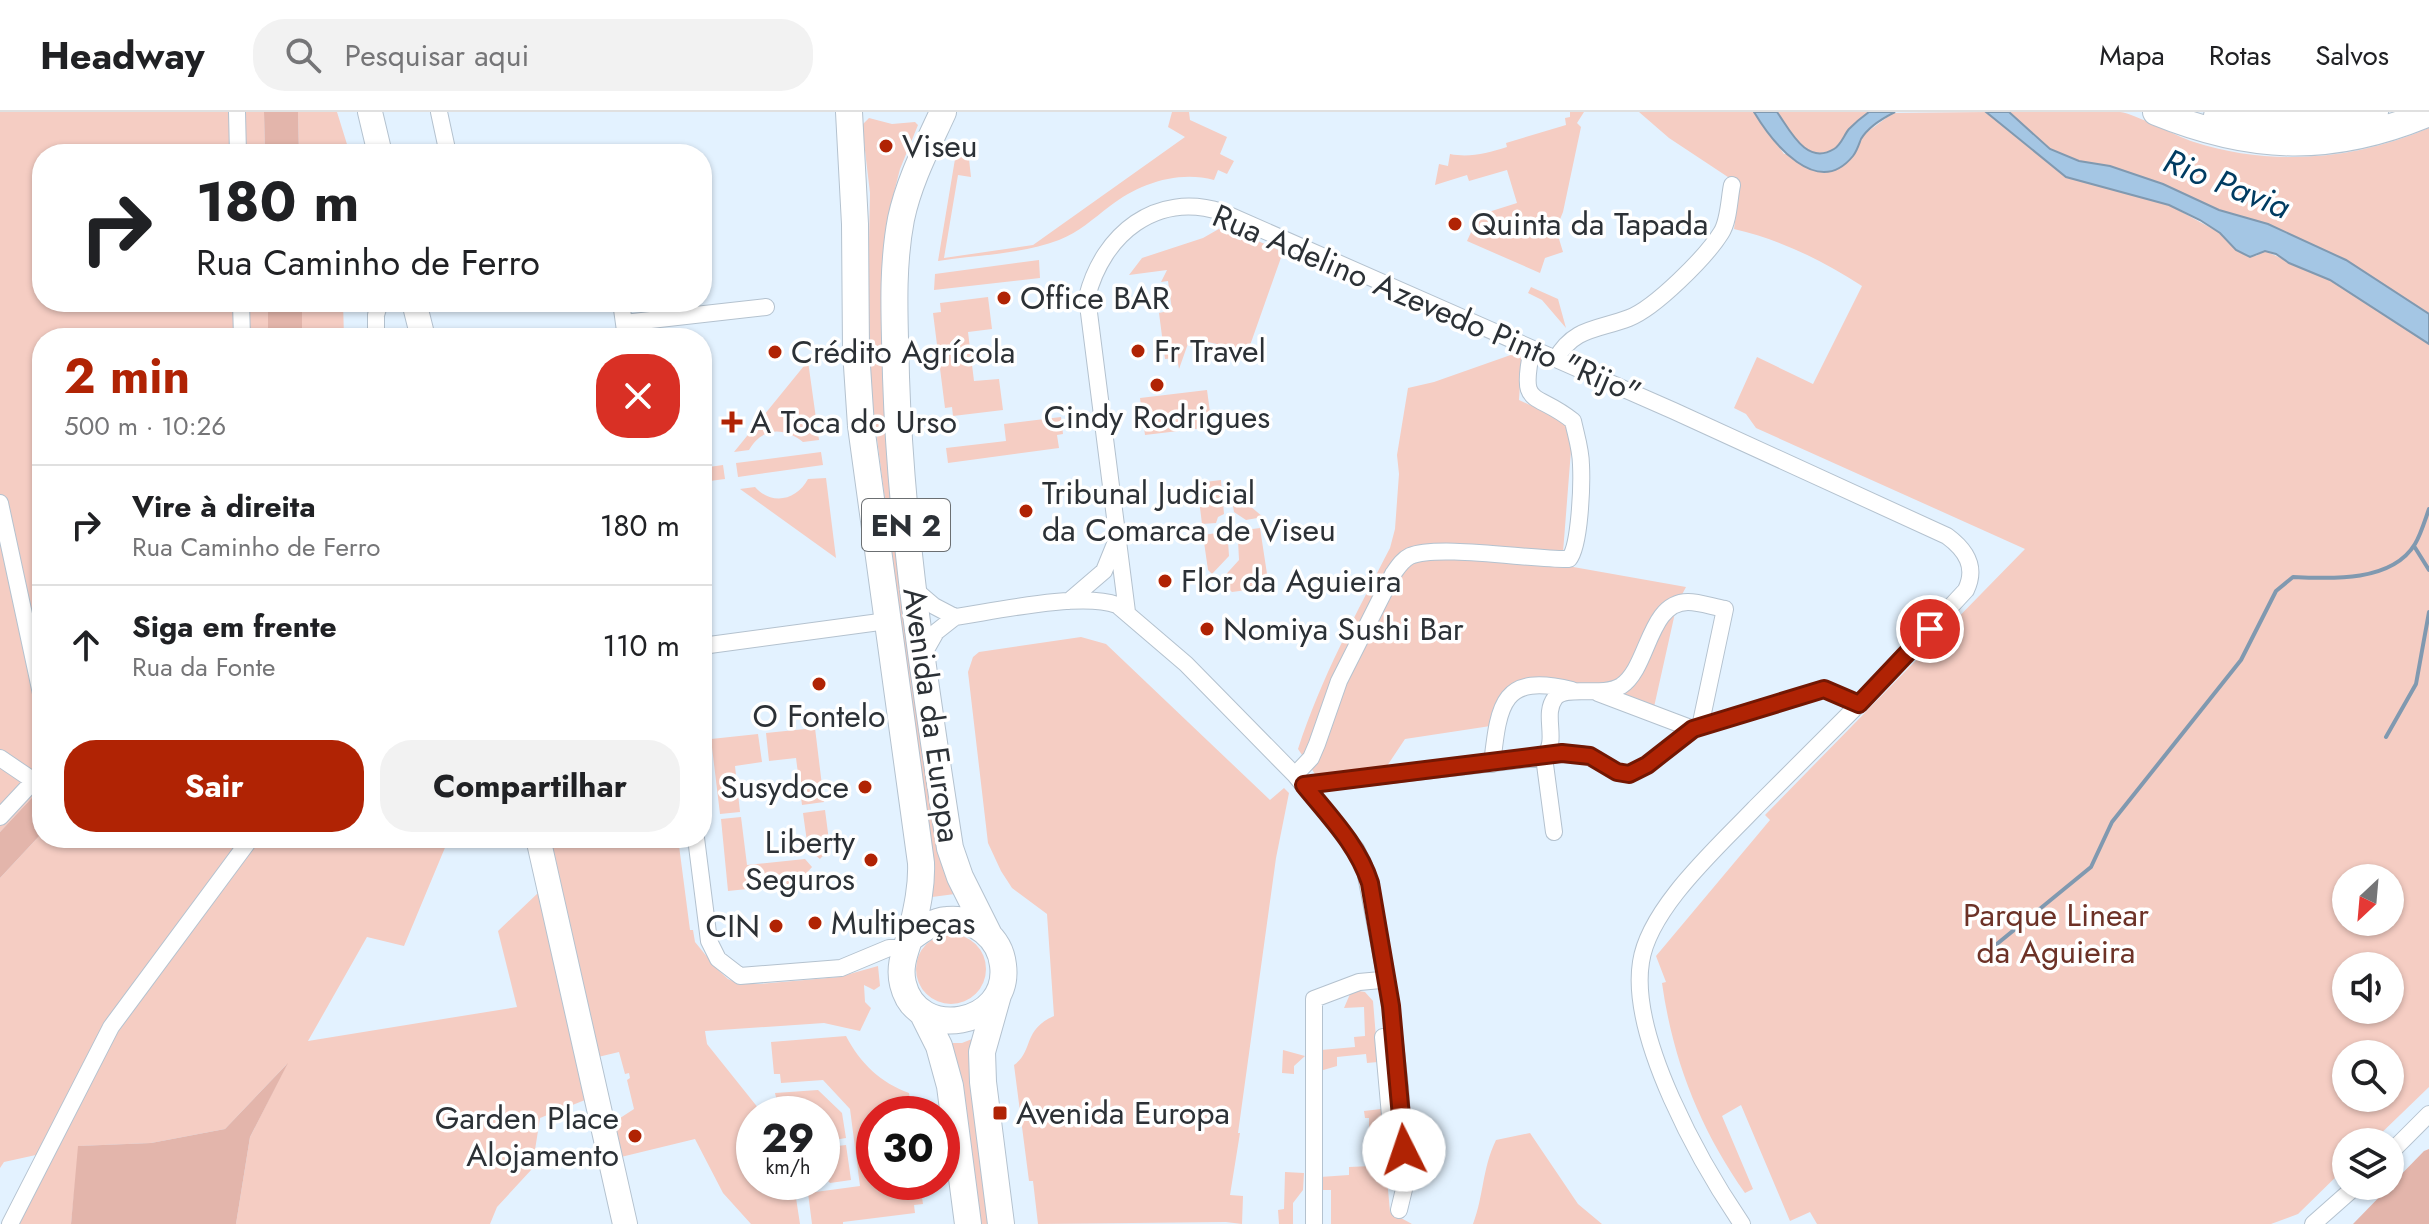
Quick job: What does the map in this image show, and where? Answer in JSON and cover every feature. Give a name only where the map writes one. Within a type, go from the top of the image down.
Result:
[{"type":"main road","points":[[370,112],[378,144]]},
{"type":"main road","points":[[830,112],[854,211]]},
{"type":"main road","name":"Avenida da Europa","points":[[849,112],[858,389],[921,863],[917,908],[908,943]]},
{"type":"main road","name":"Avenida da Europa","points":[[943,112],[908,195],[896,261],[898,430],[913,588],[950,848],[960,877],[989,935]]},
{"type":"main road","points":[[2156,112],[2207,132],[2233,138],[2292,143],[2359,136],[2392,128],[2429,113]]},
{"type":"main road","points":[[2206,112],[2245,122],[2292,124],[2351,119],[2375,112]]},
{"type":"main road","points":[[540,848],[625,1224]]},
{"type":"main road","points":[[908,943],[931,924],[946,920],[962,920],[976,925],[989,935]]},
{"type":"main road","name":"EN 2","points":[[989,935],[1002,957],[1004,970],[982,1052],[1001,1224]]},
{"type":"main road","name":"EN 2","points":[[908,943],[902,962],[902,981],[909,999],[922,1012],[939,1046],[950,1086],[968,1224]]},
{"type":"main road","points":[[922,1012],[937,1020],[964,1020],[987,1009],[998,995]]},
{"type":"street","points":[[237,112],[238,144]]},
{"type":"street","points":[[446,144],[440,119],[454,112]]},
{"type":"street","points":[[1556,359],[1568,341],[1579,333],[1633,317],[1678,282],[1723,232],[1732,185]]},
{"type":"street","name":"Rua Adelino Azevedo Pinto \"Rijo\"","points":[[1127,612],[1087,297],[1108,249],[1134,224],[1152,214],[1198,206],[1222,212],[1556,359],[1947,536],[1961,546],[1971,571],[1966,590],[1859,704]]},
{"type":"street","points":[[637,328],[766,307]]},
{"type":"street","points":[[1300,780],[1339,681],[1401,562],[1413,555],[1450,552],[1546,559],[1569,559],[1573,556],[1581,463],[1573,421],[1533,399],[1527,392],[1527,371],[1532,349]]},
{"type":"street","points":[[0,503],[32,652]]},
{"type":"street","points":[[1106,601],[1102,586],[1104,571],[1117,538]]},
{"type":"street","points":[[1067,602],[1104,571]]},
{"type":"street","points":[[913,588],[934,606],[955,617]]},
{"type":"street","points":[[923,655],[936,632],[955,617],[1084,600],[1106,601],[1127,612],[1186,664],[1300,780],[1356,849],[1364,865],[1392,1019],[1406,1181],[1401,1217]]},
{"type":"street","points":[[1598,693],[1617,688],[1632,677],[1642,660],[1650,634],[1660,619],[1677,604],[1688,602],[1725,609],[1696,728]]},
{"type":"street","points":[[712,645],[887,621]]},
{"type":"street","points":[[1492,764],[1498,718],[1510,695],[1530,684],[1598,693],[1696,728]]},
{"type":"street","points":[[1300,780],[1492,764],[1562,753],[1590,756],[1617,772],[1629,774],[1647,765],[1696,728],[1824,689],[1859,704],[1731,833],[1667,905],[1647,940],[1640,964],[1642,1001],[1650,1040],[1666,1086],[1707,1170],[1742,1224]]},
{"type":"street","points":[[1554,832],[1544,757],[1551,748],[1553,701],[1564,692],[1578,691]]},
{"type":"street","points":[[0,758],[32,774]]},
{"type":"street","points":[[0,817],[32,783]]},
{"type":"street","points":[[10,1224],[111,1027],[244,848]]},
{"type":"street","points":[[697,848],[709,941],[718,959],[740,976],[841,968],[908,943]]},
{"type":"street","points":[[1380,947],[1386,1078],[1401,1217]]},
{"type":"street","points":[[1314,1224],[1314,999],[1359,982],[1381,980]]},
{"type":"street","points":[[2404,1139],[2429,1114]]},
{"type":"street","points":[[2313,1224],[2340,1200]]},
{"type":"green space","points":[[0,112],[264,112],[265,144],[32,144],[32,312],[268,312],[268,328],[32,328],[32,798],[0,832]]},
{"type":"green space","points":[[298,112],[337,112],[347,144],[299,144]]},
{"type":"green space","points":[[1172,112],[1189,112],[1190,120],[1227,137],[1220,154],[1234,161],[1227,174],[1218,170],[1214,180],[1186,177],[1146,185],[1121,198],[1073,233],[1045,245],[938,261],[956,153],[969,159],[971,177],[958,175],[944,258],[1033,245],[1185,137],[1168,127]]},
{"type":"green space","points":[[1570,112],[1584,112],[1577,123],[1581,127],[1563,212],[1556,229],[1563,252],[1545,258],[1540,273],[1467,241],[1479,215],[1517,203],[1507,170],[1469,181],[1467,175],[1435,185],[1439,164],[1448,166],[1450,154],[1472,155],[1492,151],[1507,147],[1506,143],[1566,125],[1565,118],[1570,117]]},
{"type":"green space","name":"Parque Linear da Aguieira","points":[[1639,112],[1754,112],[1784,154],[1854,155],[1863,135],[1893,113],[1986,112],[2066,177],[2169,205],[2220,233],[2236,250],[2256,256],[2265,251],[2330,280],[2429,344],[2429,1087],[2404,1111],[2404,1040],[2332,1040],[2332,1112],[2403,1112],[2387,1128],[2332,1128],[2332,1181],[2298,1214],[2271,1224],[1817,1224],[1810,1212],[1790,1221],[1741,1105],[1722,1116],[1753,1189],[1745,1193],[1715,1144],[1681,1067],[1667,1012],[1662,983],[1666,982],[1656,956],[1770,820],[1765,815],[2025,549],[1756,428],[1746,414],[1734,408],[1757,357],[1813,384],[1862,286],[1801,252],[1734,229],[1740,185],[1669,138]]},
{"type":"green space","points":[[1777,112],[1869,112],[1849,129],[1836,147],[1824,153],[1807,149],[1800,143]]},
{"type":"green space","points":[[2009,112],[2120,112],[2194,142],[2223,150],[2283,157],[2342,153],[2401,139],[2429,128],[2429,314],[2346,260],[2268,224],[2219,210],[2163,184],[2110,166],[2079,161],[2050,149]]},
{"type":"green space","points":[[869,118],[892,124],[915,122],[918,125],[900,169],[886,237],[955,894],[932,897],[928,827],[869,378],[870,193],[862,125]]},
{"type":"green space","points":[[1224,226],[1283,252],[1248,351],[1190,338],[1179,369],[1177,358],[1165,359],[1159,313],[1172,310],[1168,281],[1161,282],[1167,270],[1129,275],[1142,258],[1203,238]]},
{"type":"green space","points":[[1039,260],[1040,278],[934,290],[935,274]]},
{"type":"green space","points":[[1531,287],[1558,299],[1566,328],[1542,300],[1528,293]]},
{"type":"green space","points":[[988,297],[992,329],[968,332],[974,381],[999,379],[1003,410],[953,416],[952,407],[945,408],[933,313],[941,312],[940,303]]},
{"type":"green space","points":[[302,312],[343,312],[344,328],[302,328]]},
{"type":"green space","points":[[1522,351],[1519,400],[1573,425],[1562,565],[1686,587],[1677,604],[1654,707],[1523,687],[1497,725],[1405,739],[1387,766],[1365,772],[1317,777],[1298,749],[1328,672],[1390,548],[1395,529],[1399,474],[1397,455],[1408,388]]},
{"type":"green space","points":[[808,361],[819,440],[803,442],[788,434],[774,432],[760,437],[749,450],[734,452]]},
{"type":"green space","points":[[1207,390],[1212,427],[1145,435],[1140,398]]},
{"type":"green space","points":[[1061,417],[1063,434],[1057,435],[1059,448],[948,463],[946,448],[1006,441],[1004,424]]},
{"type":"green space","points":[[821,452],[823,465],[738,477],[736,463]]},
{"type":"green space","points":[[723,465],[725,479],[712,481],[712,467]]},
{"type":"green space","points":[[826,478],[836,558],[740,489],[755,487],[769,497],[784,498],[797,492],[808,479]]},
{"type":"green space","points":[[1221,480],[1224,514],[1218,517],[1216,523],[1202,524],[1197,483]]},
{"type":"green space","points":[[1230,489],[1263,517],[1246,520],[1234,512]]},
{"type":"green space","points":[[1260,528],[1269,587],[1232,592],[1220,581],[1239,560],[1238,540],[1245,530]]},
{"type":"green space","points":[[1217,533],[1228,541],[1229,556],[1212,574],[1208,570],[1203,535]]},
{"type":"green space","points":[[1081,637],[1106,644],[1270,800],[1284,788],[1289,793],[1276,858],[1230,1195],[1243,1196],[1242,1224],[1038,1224],[1033,1181],[1029,1181],[1014,1065],[1037,1028],[1054,1016],[1047,914],[1012,888],[988,843],[968,672],[973,657],[979,652]]},
{"type":"green space","points":[[815,728],[824,802],[802,805],[796,758],[769,761],[766,733]]},
{"type":"green space","points":[[758,734],[762,762],[735,766],[740,812],[720,814],[712,739]]},
{"type":"green space","points":[[825,810],[830,848],[820,859],[808,849],[803,813]]},
{"type":"green space","points":[[741,817],[747,865],[805,859],[812,867],[797,884],[728,891],[721,819]]},
{"type":"green space","points":[[32,844],[32,848],[445,848],[404,946],[367,937],[308,1041],[517,1007],[498,931],[538,893],[585,1100],[540,1118],[532,1169],[497,1207],[490,1224],[236,1224],[250,1137],[287,1064],[225,1129],[151,1143],[79,1146],[71,1224],[18,1224],[54,1151],[4,1162],[0,1168],[0,878]]},
{"type":"green space","points":[[549,848],[679,848],[690,930],[693,930],[695,942],[717,969],[737,983],[839,977],[878,966],[880,986],[874,990],[864,985],[865,1002],[871,1008],[860,1031],[824,1023],[705,1031],[707,1044],[749,1096],[736,1096],[736,1200],[796,1200],[800,1224],[751,1224],[723,1193],[695,1139],[621,1157],[614,1122],[634,1109],[627,1080],[629,1073],[625,1074],[619,1052],[598,1057]]},
{"type":"green space","points":[[951,934],[976,944],[986,969],[976,994],[951,1004],[926,994],[916,969],[926,944]]},
{"type":"green space","points":[[1365,992],[1373,1001],[1378,1062],[1367,1063],[1366,1054],[1337,1057],[1337,1066],[1320,1071],[1321,1050],[1355,1047],[1354,1037],[1365,1036],[1364,1007],[1344,1008],[1350,994]]},
{"type":"green space","points":[[846,1036],[872,1071],[909,1096],[856,1096],[856,1155],[850,1109],[823,1080],[781,1083],[780,1074],[774,1074],[771,1042]]},
{"type":"green space","points":[[975,1040],[972,1099],[988,1224],[976,1224],[951,1043]]},
{"type":"green space","points":[[1283,1050],[1305,1056],[1294,1066],[1294,1074],[1282,1073]]},
{"type":"green space","points":[[818,1090],[824,1096],[776,1096],[775,1093]]},
{"type":"green space","points":[[1381,1109],[1390,1212],[1412,1224],[1331,1224],[1331,1190],[1321,1190],[1320,1177],[1349,1175],[1349,1167],[1372,1166],[1372,1133],[1369,1133],[1369,1118],[1365,1118],[1364,1111]]},
{"type":"green space","points":[[840,1111],[842,1113],[846,1138],[840,1139]]},
{"type":"green space","points":[[1530,1133],[1578,1204],[1602,1224],[1473,1224],[1496,1140]]},
{"type":"green space","points":[[846,1145],[851,1180],[840,1182],[840,1146]]},
{"type":"green space","points":[[1285,1172],[1304,1173],[1303,1190],[1293,1203],[1293,1224],[1279,1224],[1278,1210],[1284,1209]]},
{"type":"green space","points":[[856,1187],[856,1200],[922,1200],[923,1204],[914,1205],[915,1213],[843,1224],[812,1224],[809,1200],[840,1200],[840,1189]]},
{"type":"shaded area","points":[[264,112],[298,112],[299,144],[265,144]]},
{"type":"shaded area","points":[[268,312],[302,312],[302,328],[268,328]]},
{"type":"shaded area","points":[[32,798],[32,844],[0,878],[0,832]]},
{"type":"shaded area","points":[[288,1063],[250,1137],[236,1224],[71,1224],[78,1146],[151,1143],[225,1129]]},
{"type":"shaded area","points":[[2429,1149],[2429,1224],[2353,1224],[2376,1200],[2404,1200],[2404,1172]]},
{"type":"water","points":[[1754,112],[1777,112],[1800,144],[1815,153],[1824,153],[1836,147],[1849,129],[1869,112],[1895,112],[1868,131],[1853,156],[1839,168],[1825,172],[1797,162],[1772,138]]},
{"type":"water","points":[[1986,112],[2009,112],[2050,149],[2079,161],[2110,166],[2163,184],[2219,210],[2268,224],[2346,260],[2429,314],[2429,344],[2330,280],[2289,263],[2276,254],[2265,251],[2250,257],[2236,250],[2220,233],[2200,220],[2169,205],[2066,177]]},
{"type":"waterway","points":[[1992,948],[2091,867],[2112,822],[2241,660],[2276,591],[2293,577],[2360,576],[2392,565],[2415,544],[2429,509]]},
{"type":"waterway","points":[[2414,546],[2429,570]]},
{"type":"waterway","points":[[2386,737],[2416,684],[2429,612]]},
{"type":"place","name":"Viseu","points":[[886,146]]},
{"type":"place","name":"Quinta da Tapada","points":[[1455,224]]},
{"type":"place","name":"Office BAR","points":[[1004,298]]},
{"type":"place","name":"Fr Travel","points":[[1138,351]]},
{"type":"place","name":"Crédito Agrícola","points":[[775,352]]},
{"type":"place","name":"Cindy Rodrigues","points":[[1157,385]]},
{"type":"place","name":"A Toca do Urso","points":[[732,422]]},
{"type":"place","name":"Tribunal Judicial da Comarca de Viseu","points":[[1026,511]]},
{"type":"place","name":"Flor da Aguieira","points":[[1165,581]]},
{"type":"place","name":"Nomiya Sushi Bar","points":[[1207,629]]},
{"type":"place","name":"O Fontelo","points":[[819,684]]},
{"type":"place","name":"Susydoce","points":[[865,787]]},
{"type":"place","name":"Liberty Seguros","points":[[871,860]]},
{"type":"place","name":"Multipeças","points":[[815,923]]},
{"type":"place","name":"CIN","points":[[776,926]]},
{"type":"place","name":"Avenida Europa","points":[[1000,1113]]},
{"type":"place","name":"Garden Place Alojamento","points":[[635,1136]]},
{"type":"route","points":[[1404,1150],[1391,1006],[1370,883],[1356,849],[1304,785],[1562,753],[1590,756],[1617,772],[1629,774],[1647,765],[1693,729],[1824,689],[1859,704],[1930,629]]},
{"type":"water label","name":"Rio Pavia","points":[[2227,184]]}]
